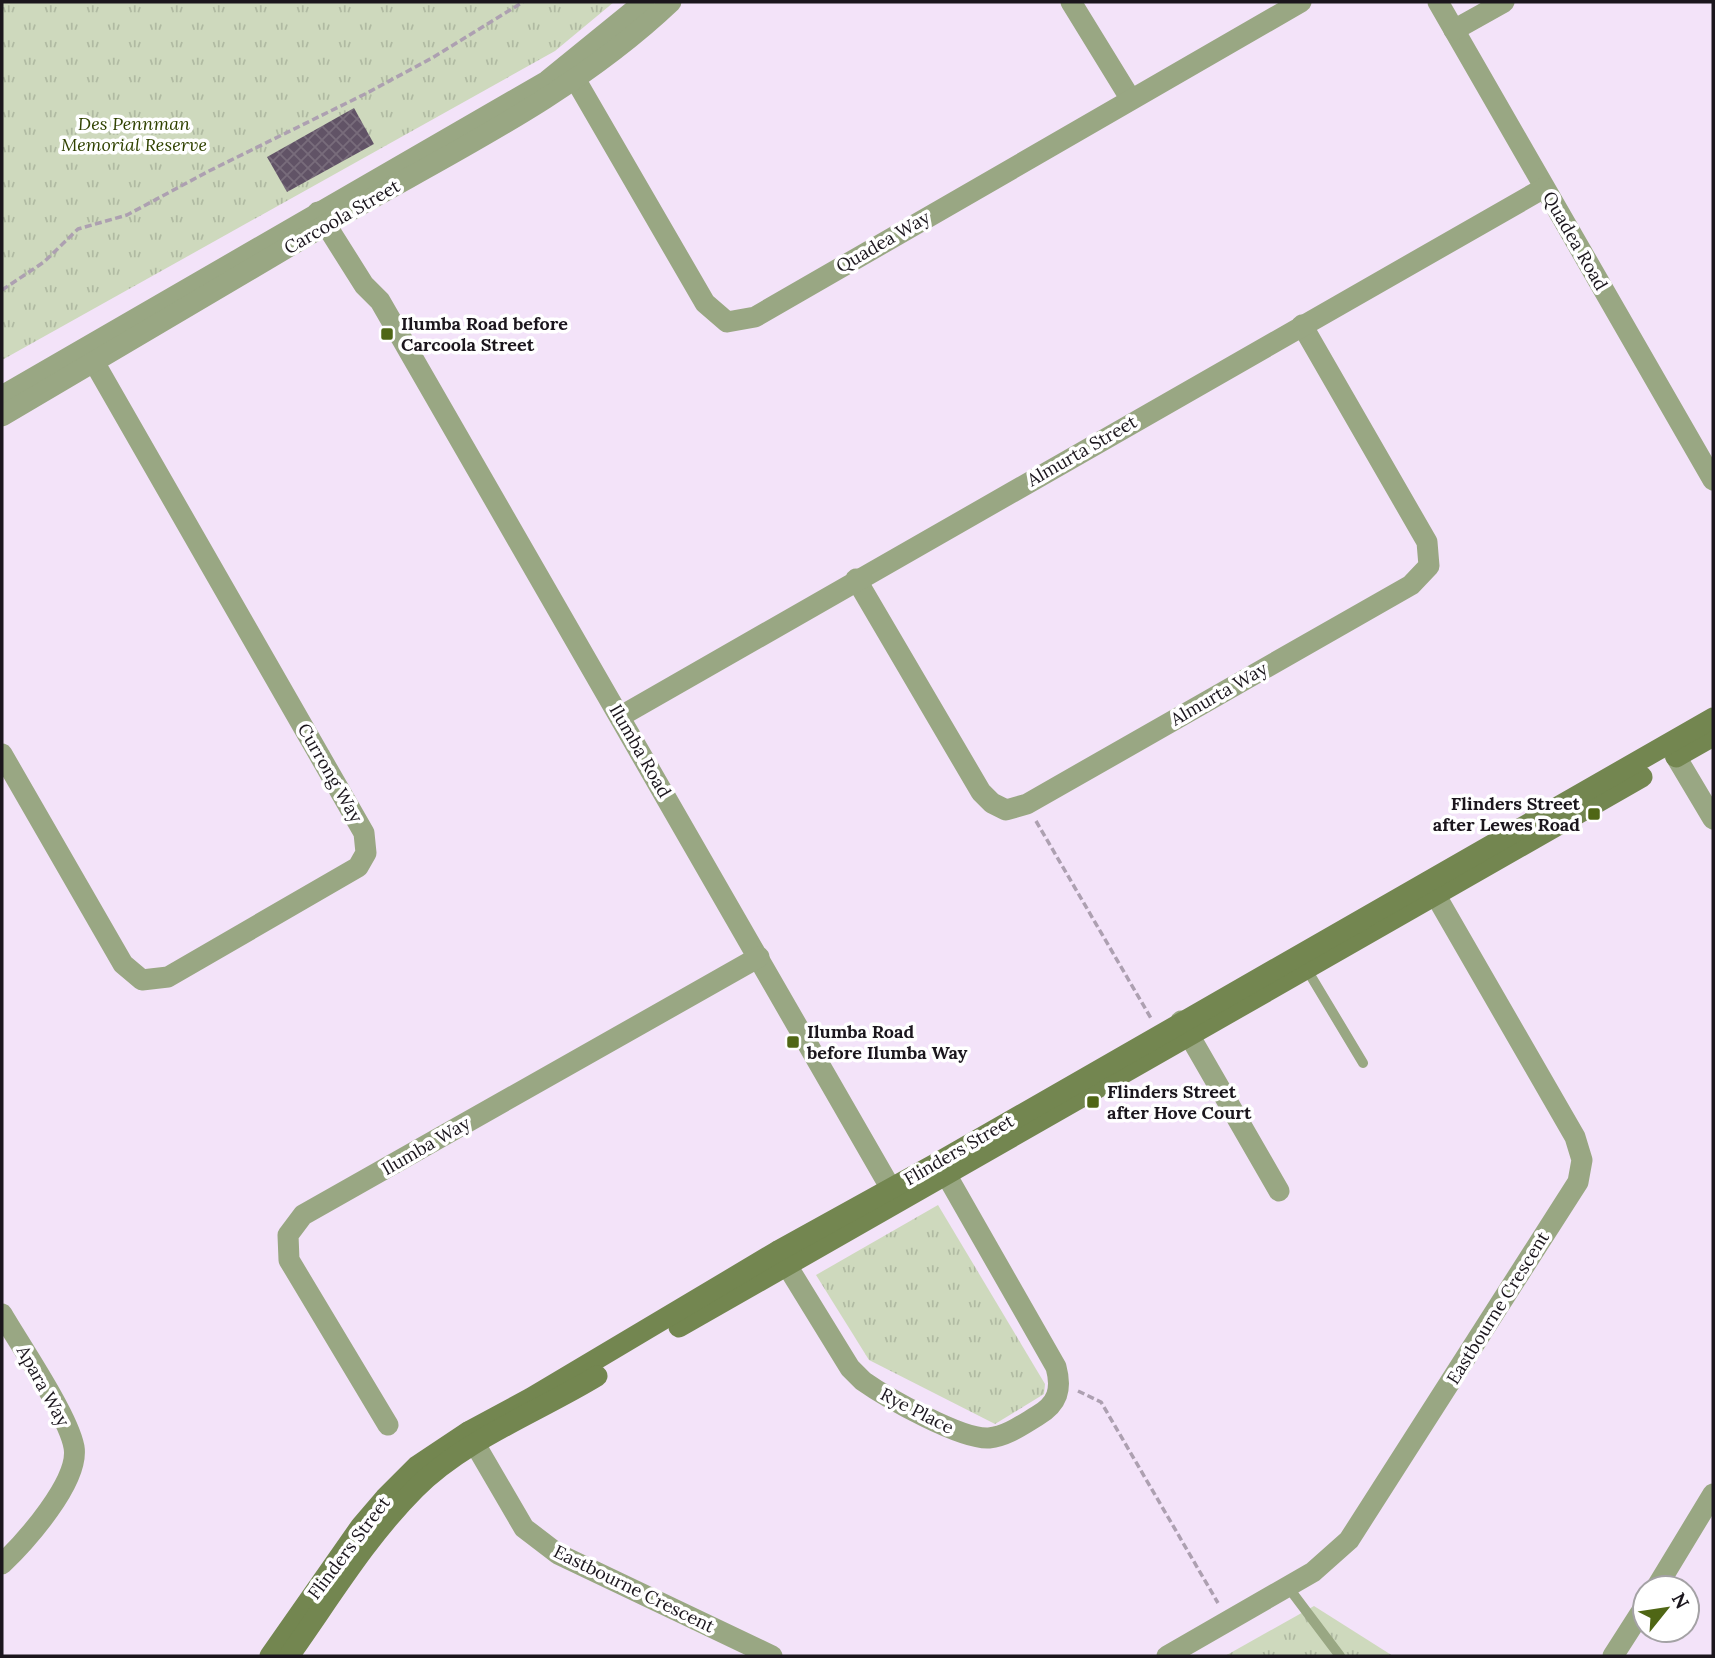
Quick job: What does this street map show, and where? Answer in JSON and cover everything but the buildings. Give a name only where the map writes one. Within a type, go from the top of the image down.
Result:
[{"type":"main road","name":"Flinders Street","points":[[1673,751],[1713,718]]},
{"type":"main road","name":"Flinders Street","points":[[270,1656],[361,1526],[417,1465],[472,1438],[1431,887],[1673,751],[1713,736]]},
{"type":"main road","name":"Flinders Street","points":[[1185,1028],[1306,968],[1431,887]]},
{"type":"main road","name":"Flinders Street","points":[[289,1656],[384,1524],[416,1488],[472,1438]]},
{"type":"street","name":"Carcoola Street","points":[[572,73],[644,2]]},
{"type":"street","name":"Carcoola Street","points":[[2,396],[90,354],[329,215],[518,98],[572,73],[671,2]]},
{"type":"street","points":[[1071,2],[1130,97]]},
{"type":"street","name":"Quadea Way","points":[[572,73],[705,303],[727,322],[755,317],[1130,97],[1301,2]]},
{"type":"street","name":"Quadea Road","points":[[1438,2],[1713,480]]},
{"type":"street","points":[[1454,30],[1504,2]]},
{"type":"street","name":"Almurta Street","points":[[621,716],[856,579],[1544,188]]},
{"type":"street","name":"Ilumba Road","points":[[329,215],[364,285],[380,302],[621,716],[894,1195]]},
{"type":"street","name":"Almurta Way","points":[[856,579],[981,792],[992,803],[1006,810],[1027,804],[1411,585],[1429,566],[1427,542],[1302,325]]},
{"type":"street","name":"Carcoola Street","points":[[2,416],[90,354]]},
{"type":"street","name":"Currong Way","points":[[2,754],[123,964],[142,980],[168,977],[358,867],[366,853],[364,833],[90,354]]},
{"type":"street","points":[[1673,751],[1713,819]]},
{"type":"street","name":"Eastbourne Crescent","points":[[1167,1656],[1288,1587],[1333,1558],[1349,1540],[1578,1182],[1582,1160],[1574,1137],[1431,887]]},
{"type":"street","name":"Ilumba Way","points":[[388,1425],[289,1261],[288,1235],[303,1215],[759,957]]},
{"type":"street","points":[[1185,1028],[1279,1191]]},
{"type":"street","points":[[942,1168],[1056,1367],[1060,1382]]},
{"type":"street","name":"Rye Place","points":[[782,1258],[850,1368],[863,1381],[966,1436],[988,1438],[1006,1434],[1045,1412],[1058,1398],[1060,1382]]},
{"type":"street","name":"Apara Way","points":[[2,1314],[62,1417],[74,1447],[73,1467],[63,1486],[26,1539],[2,1564]]},
{"type":"street","name":"Eastbourne Crescent","points":[[472,1438],[524,1528],[558,1554],[772,1656]]},
{"type":"street","points":[[1664,1574],[1713,1494]]},
{"type":"street","points":[[1613,1656],[1631,1628]]},
{"type":"lane","points":[[1306,968],[1331,1021],[1351,1055],[1363,1063]]},
{"type":"lane","points":[[1288,1587],[1340,1656]]},
{"type":"path","points":[[2,290],[44,262],[78,229],[127,215],[208,171],[367,93],[432,58],[523,2]]},
{"type":"path","points":[[1027,804],[1153,1022]]},
{"type":"path","points":[[1060,1382],[1101,1402],[1228,1621]]},
{"type":"green space","name":"Des Pennman Memorial Reserve","points":[[2,2],[614,2],[555,51],[2,360]]},
{"type":"green space","points":[[938,1205],[1045,1384],[1044,1394],[995,1424],[869,1360],[816,1275]]},
{"type":"green space","points":[[1314,1606],[1393,1656],[1225,1656]]},
{"type":"place","name":"Ilumba Road before Carcoola Street","points":[[387,334]]},
{"type":"place","name":"Flinders Street after Lewes Road","points":[[1594,814]]},
{"type":"place","name":"Ilumba Road before Ilumba Way","points":[[793,1042]]},
{"type":"place","name":"Flinders Street after Hove Court","points":[[1093,1102]]}]
